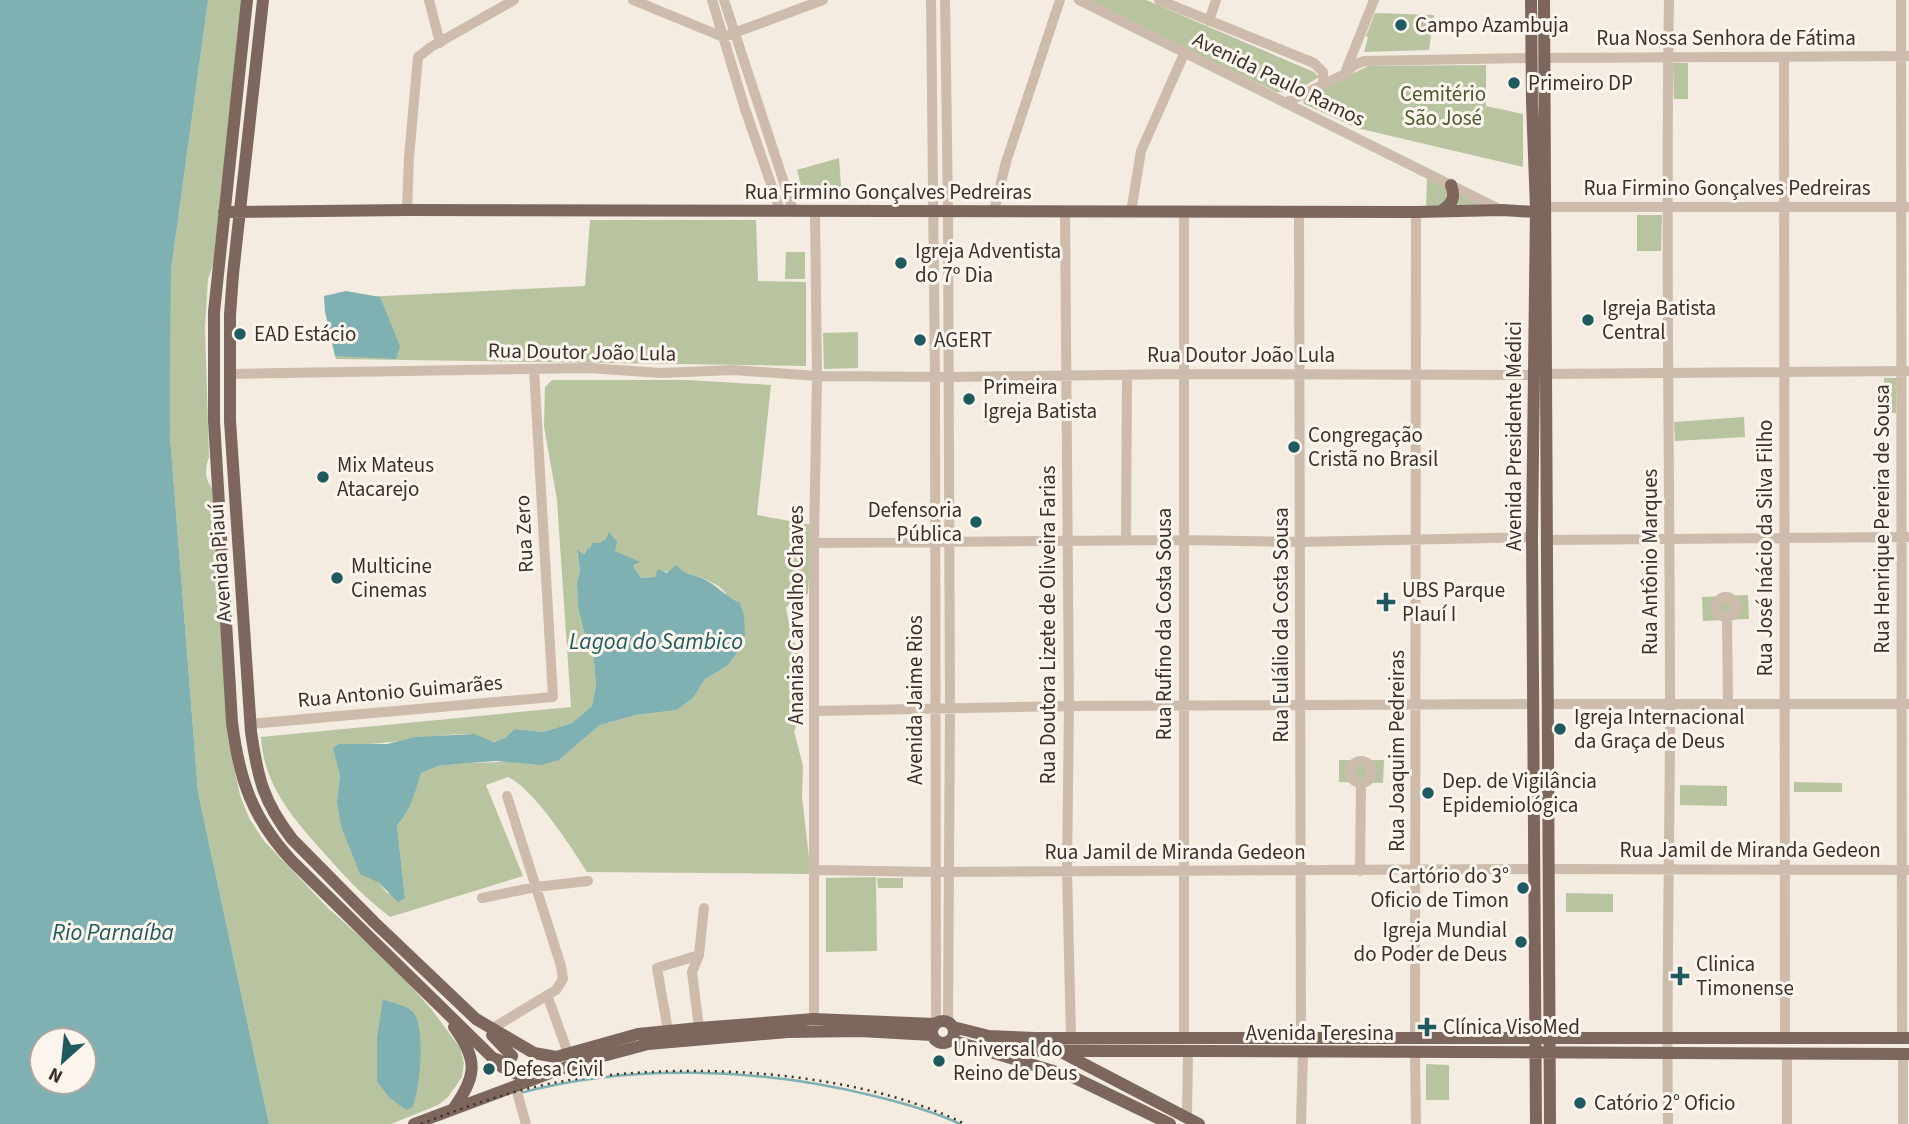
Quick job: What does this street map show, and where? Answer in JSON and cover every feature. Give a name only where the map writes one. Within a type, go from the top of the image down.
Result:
[{"type":"main road","name":"Avenida Piauí","points":[[247,0],[214,312],[214,421],[232,722],[242,779],[257,813],[275,842],[431,998],[508,1071],[521,1076],[550,1073]]},
{"type":"main road","name":"Avenida Piauí","points":[[263,0],[233,274],[229,374],[235,516],[250,724],[257,775],[270,807],[292,839],[374,922],[476,1019],[524,1048],[547,1057]]},
{"type":"main road","name":"Avenida Presidente Médici","points":[[1531,0],[1537,58],[1541,210],[1539,374],[1532,537],[1536,1124]]},
{"type":"main road","name":"Avenida Presidente Médici","points":[[1537,58],[1544,0]]},
{"type":"main road","points":[[1441,211],[1453,201],[1451,185]]},
{"type":"main road","name":"Rua Firmino Gonçalves Pedreiras","points":[[224,212],[1541,210]]},
{"type":"main road","points":[[218,271],[233,274]]},
{"type":"main road","name":"Avenida Presidente Médici","points":[[1539,374],[1548,604],[1550,1124]]},
{"type":"main road","points":[[1532,604],[1548,604]]},
{"type":"main road","points":[[1536,948],[1550,948]]},
{"type":"main road","name":"Avenida Piauí","points":[[431,998],[467,1045],[472,1060],[470,1080],[454,1108]]},
{"type":"main road","points":[[476,1019],[512,1056],[507,1064],[493,1056]]},
{"type":"main road","points":[[535,1074],[527,1068],[527,1060],[533,1056],[547,1057],[568,1053],[638,1034],[668,1030],[814,1019],[942,1028],[982,1050],[1073,1077],[1170,1124]]},
{"type":"main road","points":[[414,1124],[550,1073],[614,1052],[649,1044],[788,1032],[942,1028]]},
{"type":"main road","name":"Avenida Teresina","points":[[942,1028],[989,1036],[1035,1038],[1905,1038]]},
{"type":"main road","points":[[1035,1038],[1199,1124]]},
{"type":"main road","points":[[1228,1038],[1228,1052]]},
{"type":"main road","points":[[1346,1038],[1346,1053]]},
{"type":"main road","points":[[1856,1038],[1856,1056]]},
{"type":"main road","name":"Avenida Teresina","points":[[982,1050],[1536,1054],[1667,1052],[1856,1056],[1906,1054]]},
{"type":"main road","points":[[1132,1104],[1139,1092]]},
{"type":"street","points":[[429,0],[440,43]]},
{"type":"street","points":[[407,210],[417,62],[420,55],[514,0]]},
{"type":"street","points":[[633,0],[723,37],[806,3],[823,0]]},
{"type":"street","points":[[712,0],[745,109],[787,210]]},
{"type":"street","points":[[724,0],[759,105],[787,210]]},
{"type":"street","name":"Avenida Jaime Rios","points":[[931,0],[935,377],[935,872],[942,1028]]},
{"type":"street","name":"Avenida Jaime Rios","points":[[942,1028],[950,872],[945,0]]},
{"type":"street","points":[[994,211],[1009,150],[1060,0]]},
{"type":"street","name":"Avenida Paulo Ramos","points":[[1079,0],[1502,210]]},
{"type":"street","name":"Avenida Paulo Ramos","points":[[1159,0],[1314,63],[1323,72],[1323,85]]},
{"type":"street","points":[[1209,22],[1216,0]]},
{"type":"street","points":[[1314,63],[1345,74],[1374,0]]},
{"type":"street","name":"Rua Antônio Marques","points":[[1668,1124],[1670,704],[1666,206],[1669,0]]},
{"type":"street","name":"Rua Henrique Pereira de Sousa","points":[[1901,0],[1905,56],[1905,1038]]},
{"type":"street","points":[[931,33],[945,33]]},
{"type":"street","points":[[1131,212],[1141,151],[1184,54]]},
{"type":"street","name":"Rua Nossa Senhora de Fátima","points":[[1285,103],[1345,74],[1354,65],[1364,61],[1905,56]]},
{"type":"street","name":"Rua José Inácio da Silva Filho","points":[[1784,58],[1785,1039]]},
{"type":"street","points":[[745,109],[759,105]]},
{"type":"street","points":[[932,123],[946,123]]},
{"type":"street","name":"Rua Firmino Gonçalves Pedreiras","points":[[1541,210],[1666,206],[1905,207]]},
{"type":"street","name":"Ananias Carvalho Chaves","points":[[814,1019],[814,543],[817,376],[815,210]]},
{"type":"street","name":"Rua Rufino da Costa Sousa","points":[[1184,211],[1184,1038]]},
{"type":"street","name":"Rua Doutora Lizete de Oliveira Farias","points":[[1065,212],[1069,706],[1067,871],[1071,1038]]},
{"type":"street","name":"Rua Eulálio da Costa Sousa","points":[[1299,212],[1301,1038]]},
{"type":"street","name":"Rua Joaquim Pedreiras","points":[[1415,1038],[1416,212]]},
{"type":"street","points":[[933,295],[947,296]]},
{"type":"street","name":"Rua Zero","points":[[534,369],[552,697]]},
{"type":"street","name":"Rua Doutor João Lula","points":[[229,374],[620,369],[661,373],[733,370],[817,376],[935,377]]},
{"type":"street","name":"Rua Doutor João Lula","points":[[949,377],[1906,371]]},
{"type":"street","points":[[1126,540],[1127,375]]},
{"type":"street","points":[[935,377],[949,377]]},
{"type":"street","points":[[933,464],[948,464]]},
{"type":"street","points":[[814,543],[1532,537]]},
{"type":"street","points":[[1547,540],[1905,537]]},
{"type":"street","points":[[1727,617],[1728,704]]},
{"type":"street","name":"Rua Antonio Guimarães","points":[[250,724],[552,697]]},
{"type":"street","points":[[815,711],[1069,706],[1534,704]]},
{"type":"street","points":[[1549,704],[1905,704]]},
{"type":"street","points":[[1360,871],[1361,783]]},
{"type":"street","points":[[492,1028],[556,990],[563,979],[507,796]]},
{"type":"street","name":"Rua Jamil de Miranda Gedeon","points":[[815,870],[950,872],[1535,869]]},
{"type":"street","name":"Rua Jamil de Miranda Gedeon","points":[[1549,869],[1905,870]]},
{"type":"street","points":[[482,898],[536,887],[588,881]]},
{"type":"street","points":[[699,1028],[692,972],[699,955],[704,908]]},
{"type":"street","points":[[668,1030],[657,968],[699,955]]},
{"type":"street","points":[[547,995],[568,1053]]},
{"type":"street","points":[[1186,1116],[1188,1052]]},
{"type":"street","points":[[1301,1124],[1303,1052]]},
{"type":"street","points":[[1415,1053],[1416,1124]]},
{"type":"street","points":[[1903,1124],[1906,1054]]},
{"type":"street","points":[[1787,1055],[1787,1124]]},
{"type":"street","points":[[515,1085],[526,1124]]},
{"type":"green space","points":[[208,0],[242,0],[213,265],[208,279],[205,327],[209,457],[206,473],[212,488],[228,739],[240,795],[249,818],[264,841],[328,908],[392,965],[433,1011],[460,1048],[464,1063],[462,1077],[448,1097],[438,1105],[391,1124],[269,1124],[198,792],[170,436],[171,271]]},
{"type":"green space","points":[[1085,0],[1146,0],[1314,72],[1319,77],[1295,92],[1276,92]]},
{"type":"green space","name":"Campo Azambuja","points":[[1375,13],[1434,15],[1429,50],[1364,52],[1368,37],[1366,36]]},
{"type":"green space","points":[[1673,63],[1688,63],[1688,99],[1674,99]]},
{"type":"green space","name":"Cemitério São José","points":[[1486,65],[1486,106],[1523,114],[1523,167],[1357,128],[1304,104],[1303,101],[1368,66]]},
{"type":"green space","points":[[839,158],[842,200],[804,197],[797,170]]},
{"type":"green space","points":[[1427,177],[1488,208],[1426,208]]},
{"type":"green space","points":[[1637,215],[1662,215],[1661,251],[1637,251]]},
{"type":"green space","points":[[590,220],[756,220],[758,281],[806,282],[806,366],[336,359],[324,299],[585,286]]},
{"type":"green space","points":[[786,252],[805,252],[805,279],[785,279]]},
{"type":"green space","points":[[858,332],[858,368],[824,369],[823,333]]},
{"type":"green space","points":[[1884,378],[1897,378],[1896,413],[1883,413]]},
{"type":"green space","points":[[552,380],[687,380],[771,385],[757,515],[812,525],[808,594],[793,599],[786,608],[805,673],[803,713],[794,731],[803,766],[802,797],[811,874],[587,872],[540,806],[529,793],[508,777],[486,785],[523,876],[390,917],[332,862],[291,814],[274,786],[263,755],[261,737],[571,707],[557,500],[544,426],[545,387]],"holes":[[[609,533],[614,551],[639,563],[633,566],[641,578],[655,577],[659,570],[682,572],[721,588],[729,603],[727,666],[705,679],[694,697],[677,710],[636,715],[600,725],[559,760],[469,763],[438,766],[420,773],[409,807],[397,825],[405,898],[387,893],[378,882],[337,801],[340,775],[367,744],[458,734],[471,734],[497,741],[516,729],[543,732],[572,723],[592,706],[596,685],[593,651],[585,636],[578,607],[577,583],[580,571],[577,551],[584,556],[607,539]]]},
{"type":"green space","points":[[1744,417],[1745,437],[1675,441],[1674,422]]},
{"type":"green space","points":[[1748,595],[1749,619],[1703,621],[1702,597]]},
{"type":"green space","points":[[1339,760],[1384,760],[1383,783],[1339,782]]},
{"type":"green space","points":[[1794,782],[1842,783],[1842,792],[1794,792]]},
{"type":"green space","points":[[1680,785],[1727,786],[1727,806],[1680,805]]},
{"type":"green space","points":[[876,877],[877,951],[826,952],[826,878]]},
{"type":"green space","points":[[877,878],[903,878],[903,888],[878,888]]},
{"type":"green space","points":[[1566,893],[1613,894],[1613,912],[1566,912]]},
{"type":"green space","points":[[1426,1064],[1449,1065],[1449,1100],[1426,1100]]},
{"type":"water","name":"Rio Parnaíba","points":[[0,0],[208,0],[171,271],[170,436],[198,792],[269,1124],[0,1124]]},
{"type":"water","points":[[346,291],[380,297],[400,346],[396,359],[335,356],[324,296]]},
{"type":"water","name":"Lagoa do Sambico","points":[[609,532],[617,542],[615,551],[640,562],[633,566],[641,578],[655,577],[658,569],[667,573],[676,565],[740,603],[745,635],[739,650],[727,666],[705,679],[694,697],[677,710],[636,715],[600,725],[559,760],[541,765],[496,761],[469,763],[438,766],[421,773],[409,807],[397,825],[405,898],[398,902],[378,882],[360,874],[341,826],[337,801],[340,775],[333,748],[339,744],[387,744],[415,737],[474,734],[494,742],[505,738],[515,729],[543,732],[572,723],[592,706],[596,685],[593,651],[585,636],[578,607],[577,583],[580,571],[577,549],[584,555],[589,547],[590,550],[592,543],[600,543],[606,539]]},
{"type":"water","points":[[383,999],[410,1010],[417,1020],[421,1044],[417,1088],[412,1108],[406,1110],[390,1098],[377,1082],[377,1038]]},
{"type":"waterway","points":[[520,1093],[563,1083],[652,1073],[742,1075],[787,1080],[874,1096],[918,1108],[960,1124]]},
{"type":"railway","points":[[421,1124],[486,1100],[553,1083],[601,1076],[707,1071],[817,1080],[920,1105],[965,1124]]},
{"type":"place","name":"Campo Azambuja","points":[[1401,25]]},
{"type":"place","name":"Primeiro DP","points":[[1514,83]]},
{"type":"place","name":"Igreja Adventista do 7º Dia","points":[[901,263]]},
{"type":"place","name":"Igreja Batista Central","points":[[1588,320]]},
{"type":"place","name":"EAD Estácio","points":[[240,334]]},
{"type":"place","name":"AGERT","points":[[920,340]]},
{"type":"place","name":"Primeira Igreja Batista","points":[[969,399]]},
{"type":"place","name":"Congregação Cristã no Brasil","points":[[1294,447]]},
{"type":"place","name":"Mix Mateus Atacarejo","points":[[323,477]]},
{"type":"place","name":"Defensoria Pública","points":[[976,522]]},
{"type":"place","name":"Multicine Cinemas","points":[[337,578]]},
{"type":"place","name":"UBS Parque PIauí I","points":[[1386,602]]},
{"type":"place","name":"Igreja Internacional da Graça de Deus","points":[[1560,729]]},
{"type":"place","name":"Dep. de Vigilância Epidemiológica","points":[[1428,793]]},
{"type":"place","name":"Cartório do 3° Oficio de Timon","points":[[1523,888]]},
{"type":"place","name":"Igreja Mundial do Poder de Deus","points":[[1521,942]]},
{"type":"place","name":"Clinica Timonense","points":[[1680,976]]},
{"type":"place","name":"Clínica VisoMed","points":[[1427,1027]]},
{"type":"place","name":"Universal do Reino de Deus","points":[[939,1061]]},
{"type":"place","name":"Defesa Civil","points":[[489,1069]]},
{"type":"place","name":"Catório 2° Oficio","points":[[1580,1103]]}]
